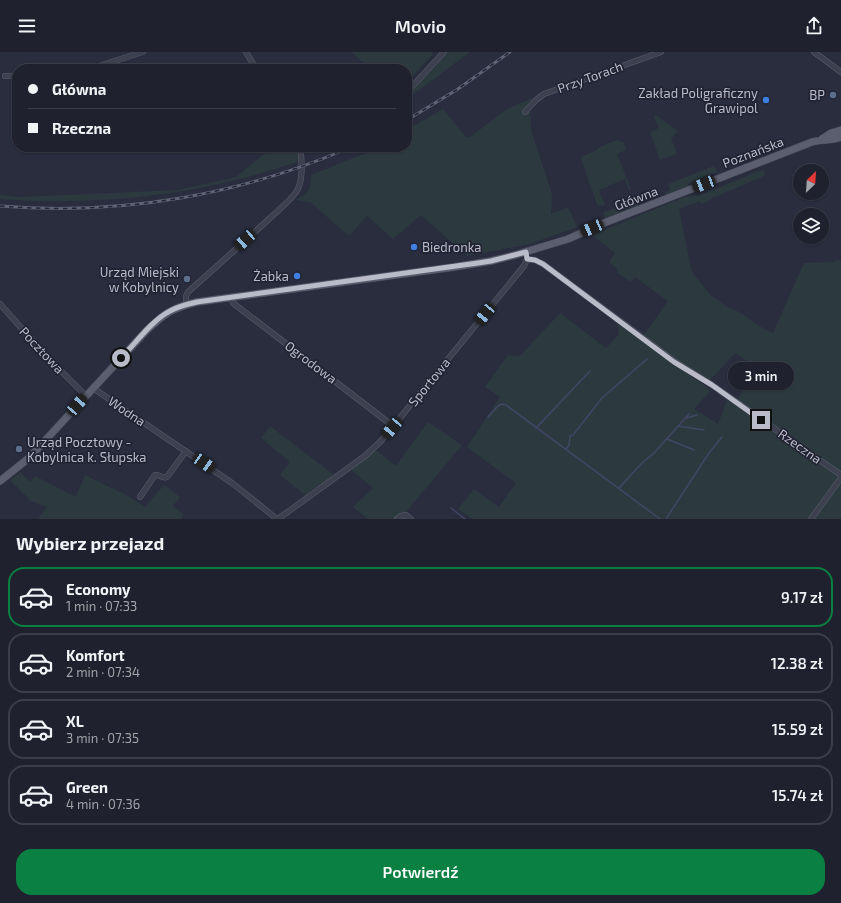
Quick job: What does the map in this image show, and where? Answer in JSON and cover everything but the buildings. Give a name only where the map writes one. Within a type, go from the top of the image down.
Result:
[{"type":"main road","name":"Poznańska","points":[[672,196],[820,140],[831,133],[841,130]]},
{"type":"main road","name":"Poznańska","points":[[820,140],[834,140],[841,137]]},
{"type":"main road","name":"Główna","points":[[93,388],[160,318],[169,311],[186,305],[197,302],[527,256],[672,196]]},
{"type":"main road","points":[[0,481],[29,458],[93,388]]},
{"type":"street","points":[[105,64],[143,52]]},
{"type":"street","points":[[246,52],[253,64]]},
{"type":"street","points":[[412,87],[444,52]]},
{"type":"street","name":"Przy Torach","points":[[525,112],[544,94],[661,52]]},
{"type":"street","points":[[814,52],[841,72]]},
{"type":"street","points":[[5,76],[12,76]]},
{"type":"street","points":[[186,305],[186,296],[188,292],[297,192],[301,175],[300,152]]},
{"type":"street","name":"Sportowa","points":[[278,519],[365,456],[381,441],[519,272],[526,263],[527,256]]},
{"type":"street","name":"Rzeczna","points":[[527,256],[543,264],[674,362],[712,385],[841,476]]},
{"type":"street","name":"Ogrodowa","points":[[231,298],[233,303],[393,426]]},
{"type":"street","name":"Pocztowa","points":[[0,304],[50,360],[86,396]]},
{"type":"street","name":"Wodna","points":[[93,388],[232,483],[278,519]]},
{"type":"street","points":[[140,497],[155,475],[164,478],[167,477],[186,451]]},
{"type":"street","points":[[811,519],[841,476]]},
{"type":"street","points":[[398,519],[401,516],[406,515],[412,519]]},
{"type":"shaded area","points":[[352,52],[431,52],[433,54],[412,77],[412,64],[365,64]]},
{"type":"shaded area","points":[[448,52],[470,52],[412,95],[412,91]]},
{"type":"shaded area","points":[[533,98],[530,111],[531,130],[552,194],[551,214],[568,207],[577,227],[530,244],[467,256],[421,215],[393,239],[367,216],[349,236],[310,202],[295,200],[303,196],[308,191],[311,175],[368,152],[412,152],[412,127],[443,109],[466,137],[470,137],[507,109]]},
{"type":"shaded area","points":[[656,115],[678,131],[671,138],[677,154],[660,160],[650,132],[659,128],[654,117]]},
{"type":"shaded area","points":[[617,140],[624,143],[626,150],[617,154],[631,189],[629,190],[625,179],[599,190],[605,205],[598,207],[581,159],[583,156],[597,150],[598,148]]},
{"type":"shaded area","points":[[267,152],[298,152],[299,161],[285,166],[244,178],[184,191],[123,199],[92,201],[31,201],[0,199],[0,195],[19,197],[178,190],[236,177]]},
{"type":"shaded area","points":[[714,166],[717,172],[692,182],[685,187],[667,195],[664,193],[670,190],[668,184]]},
{"type":"shaded area","points":[[764,170],[765,175],[760,178],[710,199],[709,201],[701,204],[700,201],[679,209],[691,268],[710,295],[726,306],[743,314],[759,326],[773,333],[804,263],[834,262],[836,260],[839,261],[839,259],[841,261],[841,519],[472,519],[458,509],[474,489],[499,507],[516,483],[467,447],[500,397],[485,387],[508,355],[520,356],[560,313],[606,348],[619,334],[617,322],[711,390],[694,409],[718,424],[727,400],[734,404],[758,368],[735,353],[710,380],[677,360],[643,336],[668,301],[635,277],[631,282],[617,273],[618,270],[609,262],[615,253],[592,235],[685,197],[701,195]]},
{"type":"shaded area","points":[[636,201],[638,205],[637,207],[607,219],[603,214],[604,212]]},
{"type":"shaded area","points":[[428,422],[462,445],[400,519],[368,519],[353,507],[373,488],[351,470],[376,450],[396,466]]},
{"type":"shaded area","points":[[270,426],[334,475],[305,495],[280,475],[290,462],[261,438]]},
{"type":"shaded area","points":[[20,472],[30,482],[35,476],[76,497],[85,475],[126,495],[145,507],[164,485],[180,497],[173,506],[184,515],[181,519],[38,519],[47,507],[31,501],[10,480]]},
{"type":"waterway","points":[[566,449],[569,445],[570,436],[573,435],[602,398],[647,359]]},
{"type":"waterway","points":[[536,428],[590,371]]},
{"type":"waterway","points":[[488,417],[498,406],[502,404],[506,405],[660,519]]},
{"type":"waterway","points":[[619,488],[641,464],[654,453],[689,414]]},
{"type":"waterway","points":[[686,418],[697,415]]},
{"type":"waterway","points":[[678,426],[704,430]]},
{"type":"waterway","points":[[666,519],[709,453],[722,437]]},
{"type":"waterway","points":[[667,439],[694,450]]},
{"type":"waterway","points":[[451,508],[465,519]]},
{"type":"railway","points":[[412,117],[458,89],[510,52]]},
{"type":"railway","points":[[0,206],[90,208],[179,198],[267,178],[339,152]]},
{"type":"place","name":"BP","points":[[833,95]]},
{"type":"place","name":"Zakład Poligraficzny Grawipol","points":[[766,100]]},
{"type":"place","name":"Biedronka","points":[[414,247]]},
{"type":"place","name":"Żabka","points":[[297,276]]},
{"type":"place","name":"Urząd Miejski w Kobylnicy","points":[[187,279]]},
{"type":"place","name":"Urząd Pocztowy - Kobylnica k. Słupska","points":[[19,449]]},
{"type":"route","points":[[121,358],[147,330],[169,311],[197,302],[478,263],[526,252],[527,259],[535,260],[543,264],[674,362],[712,385],[761,420]]}]
